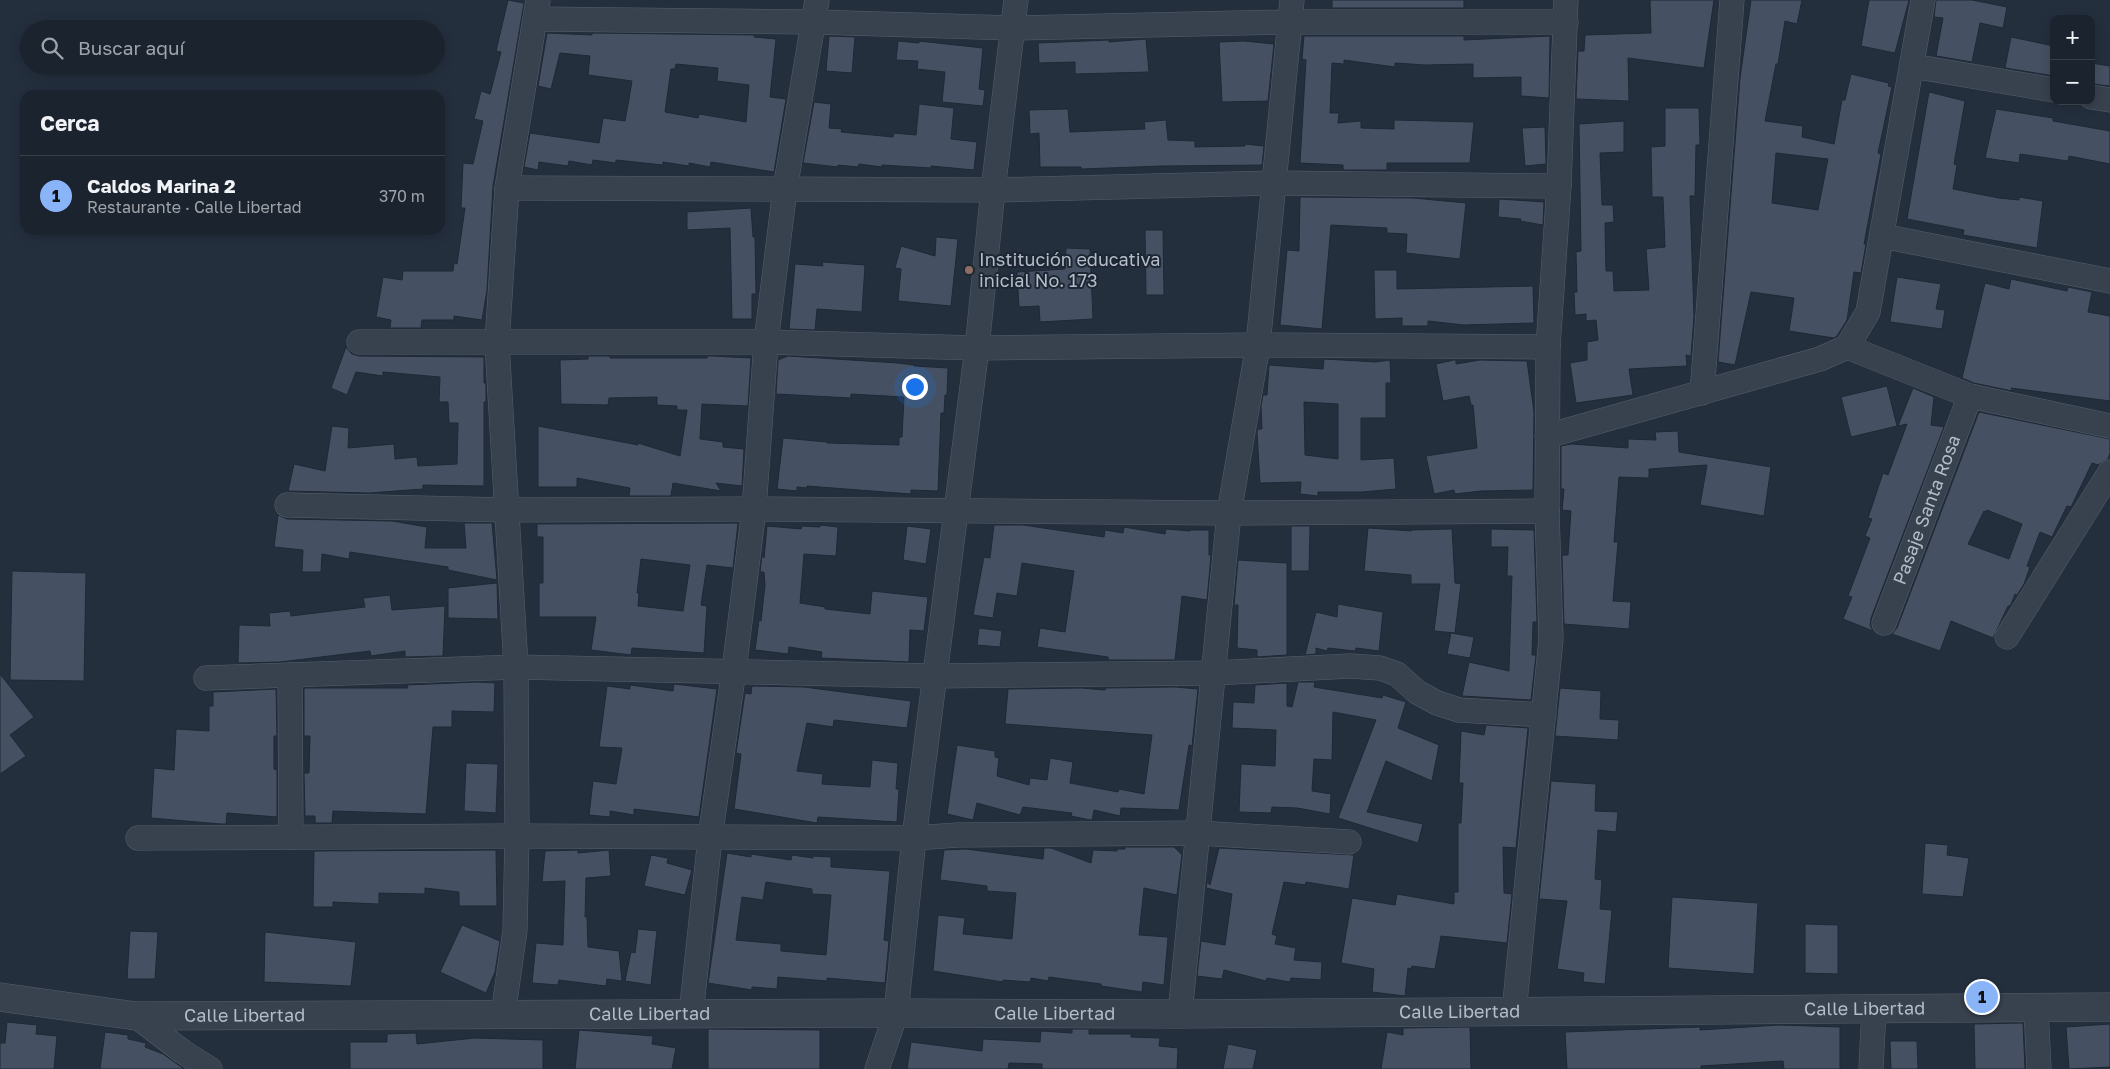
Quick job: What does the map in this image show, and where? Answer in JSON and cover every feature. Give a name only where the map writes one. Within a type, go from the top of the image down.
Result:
[{"type":"street","points":[[877,1069],[896,1013],[914,838],[977,348],[992,190],[1016,0]]},
{"type":"street","points":[[1702,393],[1732,0]]},
{"type":"street","points":[[1547,436],[1820,360],[1847,347],[1868,312],[1923,0]]},
{"type":"street","points":[[503,1015],[515,930],[517,836],[516,667],[497,343],[507,188],[537,9],[815,11],[1013,28],[1291,11],[1566,11],[1559,186],[1548,347],[1547,511],[1551,639],[1514,1012]]},
{"type":"street","points":[[691,1014],[710,838],[734,670],[754,509],[766,342],[785,189],[815,11]]},
{"type":"street","points":[[1180,1014],[1229,514],[1258,345],[1291,11]]},
{"type":"street","points":[[1912,66],[2050,89]]},
{"type":"street","points":[[2095,98],[2110,100]]},
{"type":"street","points":[[507,188],[992,190],[1274,183],[1559,186]]},
{"type":"street","points":[[1882,236],[2110,281]]},
{"type":"street","points":[[359,342],[766,342],[977,348],[1258,345],[1548,347]]},
{"type":"street","points":[[1847,347],[1970,396],[2110,426]]},
{"type":"street","name":"Pasaje Santa Rosa","points":[[1884,623],[1970,396]]},
{"type":"street","points":[[2007,637],[2110,472]]},
{"type":"street","points":[[287,505],[506,510],[754,509],[1229,514],[1547,511]]},
{"type":"street","points":[[206,678],[516,667],[734,670],[934,676],[1214,672],[1350,666],[1380,668],[1397,674],[1417,692],[1431,700],[1459,710],[1544,715]]},
{"type":"street","points":[[290,675],[291,837]]},
{"type":"street","points":[[138,838],[517,836],[914,838],[1198,833],[1349,842]]},
{"type":"street","name":"Calle Libertad","points":[[0,997],[136,1016],[896,1013],[1180,1014],[2110,1007]]},
{"type":"street","points":[[2036,1008],[2038,1069]]},
{"type":"street","points":[[1871,1069],[1874,1009]]},
{"type":"street","points":[[136,1016],[183,1052],[210,1069]]},
{"type":"building","points":[[508,0],[524,3],[493,186],[487,290],[482,320],[454,316],[454,320],[422,320],[421,328],[390,328],[391,320],[376,317],[383,277],[402,280],[403,271],[453,271],[454,263],[457,264],[465,208],[461,208],[463,163],[473,164],[483,121],[474,119],[481,91],[490,94],[501,52],[496,51]]},
{"type":"building","points":[[1332,0],[1464,0],[1464,8],[1332,8]]},
{"type":"building","points":[[1650,0],[1714,0],[1704,68],[1628,58],[1629,101],[1576,99],[1578,51],[1584,51],[1585,35],[1651,33]]},
{"type":"building","points":[[1751,0],[1802,0],[1797,24],[1785,21],[1778,64],[1776,64],[1765,121],[1803,126],[1802,137],[1834,144],[1842,100],[1845,100],[1851,74],[1889,83],[1888,86],[1892,87],[1878,153],[1881,154],[1864,244],[1866,244],[1861,273],[1854,272],[1847,320],[1834,338],[1789,331],[1794,298],[1751,292],[1735,365],[1718,362],[1740,78]],"holes":[[[1776,153],[1828,159],[1818,210],[1772,203]]]},
{"type":"building","points":[[1869,0],[1909,0],[1895,53],[1861,46]]},
{"type":"building","points":[[1936,0],[1972,0],[2007,7],[2003,28],[1980,23],[1972,62],[1936,56],[1943,18],[1934,17]]},
{"type":"building","points":[[547,33],[592,35],[592,33],[755,35],[754,37],[776,39],[770,97],[786,99],[774,172],[711,162],[710,167],[689,163],[689,166],[663,162],[663,165],[616,160],[616,163],[593,160],[592,165],[569,161],[568,166],[539,162],[538,170],[524,167],[530,133],[599,143],[603,118],[625,121],[632,81],[588,75],[590,56],[560,53],[551,89],[538,86]],"holes":[[[676,64],[718,68],[717,81],[749,85],[746,122],[699,114],[698,118],[665,112],[671,69],[675,69]]]},
{"type":"building","points":[[829,36],[855,37],[852,73],[826,71]]},
{"type":"building","points":[[1304,36],[1464,36],[1464,40],[1550,36],[1549,98],[1521,96],[1521,77],[1473,78],[1473,64],[1425,65],[1395,63],[1395,67],[1344,60],[1344,64],[1332,63],[1330,113],[1339,113],[1338,123],[1361,121],[1361,128],[1394,129],[1394,120],[1474,122],[1470,163],[1387,163],[1387,170],[1343,170],[1343,165],[1300,163],[1306,60],[1302,59]]},
{"type":"building","points":[[2011,37],[2050,45],[2050,75],[2005,68]]},
{"type":"building","points":[[1146,39],[1149,72],[1075,74],[1075,62],[1039,63],[1038,43],[1109,40],[1109,42]]},
{"type":"building","points":[[898,41],[919,43],[919,41],[983,48],[979,89],[985,90],[983,106],[942,102],[945,72],[917,69],[918,61],[896,60]]},
{"type":"building","points":[[1244,41],[1274,44],[1268,101],[1222,102],[1219,42]]},
{"type":"building","points":[[2095,64],[2110,66],[2110,86],[2095,84]]},
{"type":"building","points":[[1929,92],[1965,101],[1954,164],[1957,165],[1953,189],[1999,198],[2019,200],[2019,197],[2043,201],[2037,248],[1963,235],[1964,230],[1907,219]]},
{"type":"building","points":[[814,102],[831,104],[829,128],[842,129],[841,132],[893,137],[894,133],[916,135],[919,104],[954,108],[951,139],[977,142],[974,170],[931,166],[931,168],[882,165],[882,167],[859,164],[858,167],[838,165],[838,167],[803,163]]},
{"type":"building","points":[[1665,108],[1699,108],[1700,145],[1696,145],[1695,196],[1690,196],[1694,317],[1691,356],[1686,355],[1687,366],[1629,369],[1633,395],[1576,403],[1570,363],[1587,360],[1587,342],[1598,340],[1596,320],[1586,321],[1586,314],[1575,315],[1574,292],[1577,292],[1576,252],[1581,251],[1579,124],[1624,121],[1624,152],[1600,153],[1602,205],[1613,205],[1614,222],[1605,223],[1606,271],[1613,271],[1614,291],[1649,290],[1646,249],[1665,247],[1663,197],[1652,197],[1651,147],[1665,146]]},
{"type":"building","points":[[1068,109],[1070,132],[1145,129],[1144,122],[1166,120],[1168,140],[1195,141],[1195,147],[1245,146],[1245,144],[1264,146],[1262,165],[1081,169],[1081,167],[1040,167],[1039,133],[1030,134],[1029,110]]},
{"type":"building","points":[[1996,109],[2053,118],[2053,121],[2110,131],[2110,164],[2069,156],[2068,161],[2020,154],[2019,163],[1985,158]]},
{"type":"building","points":[[1545,127],[1546,164],[1525,166],[1522,128]]},
{"type":"building","points":[[1300,197],[1413,198],[1466,203],[1460,259],[1406,253],[1407,234],[1387,233],[1387,228],[1331,225],[1322,329],[1280,325],[1287,250],[1299,251]]},
{"type":"building","points":[[1499,199],[1544,202],[1543,225],[1520,221],[1521,219],[1498,217]]},
{"type":"building","points":[[751,208],[753,237],[755,237],[756,294],[752,294],[752,319],[732,319],[730,228],[687,230],[687,212]]},
{"type":"building","points":[[1145,230],[1163,230],[1164,295],[1146,295]]},
{"type":"building","points":[[936,237],[958,239],[951,306],[898,301],[901,269],[895,268],[901,246],[935,256]]},
{"type":"building","points":[[1066,248],[1090,249],[1093,319],[1040,322],[1039,306],[1019,307],[1017,272],[1065,269]]},
{"type":"building","points":[[822,262],[865,265],[862,312],[817,309],[815,330],[789,329],[795,264],[823,266]]},
{"type":"building","points":[[1374,270],[1397,270],[1397,289],[1533,286],[1534,323],[1464,325],[1428,321],[1428,326],[1402,326],[1402,318],[1375,319]]},
{"type":"building","points":[[1897,277],[1941,284],[1936,309],[1945,310],[1942,329],[1890,322]]},
{"type":"building","points":[[2011,279],[2067,291],[2068,287],[2092,292],[2088,312],[2110,316],[2110,401],[2011,388],[2012,391],[1974,383],[1962,378],[1985,283],[2009,289]]},
{"type":"building","points":[[346,347],[352,354],[359,356],[484,357],[486,402],[484,402],[484,486],[423,485],[423,489],[369,493],[288,491],[294,464],[325,471],[332,426],[349,428],[348,448],[394,444],[395,459],[417,457],[418,466],[457,464],[458,423],[449,423],[448,402],[439,402],[440,377],[383,372],[383,376],[356,372],[347,395],[331,388]]},
{"type":"building","points":[[588,356],[610,356],[610,358],[707,358],[707,356],[712,356],[751,358],[748,406],[702,404],[700,439],[723,442],[723,447],[744,449],[742,486],[716,483],[721,491],[673,483],[671,496],[629,496],[630,488],[577,478],[577,487],[538,487],[538,426],[638,445],[638,443],[680,456],[687,410],[677,410],[677,406],[657,405],[657,397],[609,398],[608,405],[561,404],[560,360],[588,359]]},
{"type":"building","points":[[788,356],[948,368],[947,395],[945,395],[944,413],[941,413],[938,491],[911,490],[911,494],[807,486],[807,488],[797,487],[797,491],[777,489],[783,438],[827,443],[899,445],[899,437],[902,437],[904,397],[851,394],[851,398],[776,394],[778,360]]},
{"type":"building","points":[[1324,359],[1376,362],[1390,360],[1391,383],[1386,383],[1386,418],[1361,418],[1361,460],[1394,458],[1396,489],[1362,492],[1318,492],[1318,496],[1300,494],[1301,482],[1260,483],[1257,432],[1258,429],[1262,429],[1261,406],[1263,395],[1267,395],[1269,365],[1323,369]],"holes":[[[1304,402],[1338,404],[1338,459],[1305,455]]]},
{"type":"building","points":[[1456,360],[1456,364],[1480,360],[1527,361],[1534,412],[1533,490],[1481,491],[1455,494],[1454,490],[1434,494],[1426,456],[1477,448],[1473,405],[1471,405],[1469,396],[1443,401],[1436,364]]},
{"type":"building","points":[[1887,386],[1897,426],[1851,437],[1841,397]]},
{"type":"building","points":[[1913,388],[1934,397],[1931,425],[1944,427],[1871,618],[1870,625],[1873,631],[1843,619],[1852,597],[1848,596],[1870,538],[1865,536],[1872,519],[1868,518],[1883,473],[1888,475],[1907,424],[1898,426]]},
{"type":"building","points":[[1979,412],[2110,439],[2108,459],[2098,465],[2092,463],[2071,507],[2067,506],[2052,537],[2040,532],[2027,566],[2030,567],[2024,584],[2017,595],[2015,594],[2010,606],[2008,606],[1993,638],[1951,621],[1940,651],[1892,634],[1897,628]],"holes":[[[1987,510],[2022,524],[2009,559],[1968,544],[1984,511],[1986,512]]]},
{"type":"building","points":[[1678,431],[1679,452],[1771,467],[1764,516],[1700,505],[1707,465],[1649,469],[1649,478],[1619,477],[1614,542],[1618,542],[1613,601],[1631,602],[1629,629],[1564,624],[1562,555],[1568,555],[1571,511],[1562,510],[1564,489],[1561,489],[1561,446],[1571,444],[1628,448],[1628,439],[1656,440],[1655,432]]},
{"type":"building","points":[[278,515],[287,519],[392,521],[427,527],[425,548],[466,548],[464,523],[492,523],[497,580],[448,570],[448,567],[350,552],[349,559],[322,554],[321,572],[302,572],[303,550],[274,547]]},
{"type":"building","points":[[738,523],[733,568],[707,565],[701,605],[707,606],[704,653],[632,648],[631,655],[591,650],[596,617],[539,617],[539,583],[543,583],[543,537],[537,537],[537,524]],"holes":[[[641,559],[690,565],[683,611],[638,606],[639,593],[637,593]]]},
{"type":"building","points":[[820,525],[838,527],[836,556],[804,554],[800,603],[825,607],[825,609],[870,614],[872,591],[928,597],[924,631],[910,630],[909,662],[821,658],[822,652],[789,647],[788,654],[755,650],[759,620],[761,621],[765,585],[764,572],[760,572],[762,555],[764,558],[767,526],[801,529],[802,526],[820,527]]},
{"type":"building","points":[[994,525],[1023,525],[1104,537],[1105,530],[1123,533],[1124,527],[1165,534],[1166,529],[1209,530],[1209,555],[1211,555],[1207,600],[1182,596],[1175,660],[1108,660],[1108,657],[1037,647],[1040,628],[1065,632],[1074,571],[1022,563],[1017,596],[997,593],[993,618],[973,615],[984,557],[990,558]]},
{"type":"building","points":[[907,526],[931,529],[926,564],[903,560]]},
{"type":"building","points":[[1291,526],[1310,526],[1309,571],[1291,571]]},
{"type":"building","points":[[1368,528],[1411,531],[1452,529],[1455,583],[1461,584],[1455,633],[1434,631],[1440,584],[1411,584],[1411,575],[1364,571]]},
{"type":"building","points":[[1491,529],[1534,530],[1537,622],[1533,622],[1532,655],[1536,655],[1531,700],[1462,696],[1469,662],[1509,671],[1512,576],[1507,576],[1508,547],[1491,547]]},
{"type":"building","points":[[1238,560],[1287,563],[1287,655],[1257,657],[1257,650],[1237,648],[1238,605],[1234,605]]},
{"type":"building","points":[[12,571],[86,573],[84,681],[10,680]]},
{"type":"building","points":[[497,583],[498,619],[448,618],[448,588]]},
{"type":"building","points":[[390,595],[392,610],[445,606],[443,656],[405,657],[405,651],[371,656],[370,651],[280,662],[238,663],[239,625],[270,626],[269,613],[290,611],[291,616],[365,607],[363,598]]},
{"type":"building","points":[[1338,604],[1383,612],[1379,651],[1356,648],[1355,651],[1328,648],[1327,651],[1316,648],[1316,654],[1305,655],[1316,612],[1337,617]]},
{"type":"building","points":[[979,628],[1002,631],[1000,647],[977,645]]},
{"type":"building","points":[[1451,633],[1474,637],[1470,658],[1447,654]]},
{"type":"building","points":[[0,674],[34,717],[10,735],[26,756],[0,774]]},
{"type":"building","points":[[1298,682],[1315,682],[1314,687],[1382,698],[1383,695],[1406,702],[1398,728],[1439,745],[1432,781],[1386,761],[1367,812],[1423,824],[1418,843],[1338,818],[1376,720],[1333,712],[1332,760],[1314,759],[1312,791],[1331,794],[1330,814],[1297,808],[1272,807],[1271,813],[1239,812],[1241,764],[1275,766],[1276,730],[1232,728],[1233,702],[1254,703],[1255,685],[1287,683],[1287,706],[1292,707]]},
{"type":"building","points":[[495,683],[494,712],[452,711],[452,727],[433,727],[426,814],[333,811],[332,823],[315,823],[315,816],[305,816],[304,773],[309,773],[310,736],[304,736],[304,688],[408,688],[407,685]]},
{"type":"building","points":[[674,684],[717,689],[699,817],[634,809],[634,815],[610,811],[610,817],[589,815],[593,781],[616,784],[622,748],[599,747],[607,686],[630,689],[630,685],[673,691]]},
{"type":"building","points":[[752,686],[804,687],[911,701],[907,728],[834,720],[833,727],[807,723],[797,771],[823,774],[822,784],[870,787],[872,760],[898,763],[896,789],[899,789],[897,822],[818,817],[817,823],[734,809],[741,754],[736,753],[745,693],[751,694]]},
{"type":"building","points":[[1175,687],[1198,689],[1192,746],[1189,745],[1179,810],[1121,808],[1120,816],[1094,810],[1092,820],[1090,820],[1071,816],[1072,813],[1023,807],[1020,815],[977,803],[973,820],[947,814],[957,745],[995,751],[995,757],[999,758],[997,776],[1029,785],[1030,778],[1047,780],[1050,758],[1073,762],[1070,783],[1118,792],[1119,789],[1144,794],[1152,735],[1005,724],[1008,689],[1081,688],[1105,690],[1105,688]]},
{"type":"building","points":[[1560,688],[1601,691],[1600,719],[1619,720],[1618,740],[1555,736]]},
{"type":"building","points":[[276,689],[277,736],[274,736],[274,769],[277,770],[277,817],[227,813],[226,824],[151,818],[154,768],[174,770],[176,729],[209,731],[209,706],[213,706],[213,692]]},
{"type":"building","points":[[1486,725],[1528,728],[1516,848],[1503,847],[1504,893],[1512,894],[1507,943],[1441,936],[1435,969],[1412,966],[1411,969],[1408,968],[1405,996],[1372,992],[1374,969],[1341,963],[1352,898],[1395,905],[1397,894],[1454,904],[1454,892],[1458,892],[1458,823],[1461,823],[1463,783],[1459,783],[1461,731],[1484,735]]},
{"type":"building","points":[[466,763],[498,764],[496,813],[464,811]]},
{"type":"building","points":[[1551,781],[1596,784],[1595,811],[1618,812],[1616,832],[1598,830],[1595,879],[1602,880],[1600,909],[1612,910],[1605,984],[1583,982],[1584,973],[1557,969],[1567,901],[1539,899]]},
{"type":"building","points":[[1925,843],[1948,845],[1947,855],[1969,858],[1963,897],[1922,894]]},
{"type":"building","points":[[1125,847],[1174,847],[1182,855],[1177,895],[1144,888],[1139,935],[1168,937],[1164,985],[1143,982],[1142,992],[1049,977],[1048,981],[1031,978],[1030,982],[1003,980],[1003,982],[933,971],[938,915],[965,918],[963,934],[1012,939],[1016,893],[987,891],[987,886],[940,880],[944,850],[966,849],[1043,859],[1044,848],[1051,848],[1091,863],[1093,850],[1117,851],[1117,849],[1125,849]]},
{"type":"building","points":[[1219,848],[1354,855],[1349,889],[1306,882],[1305,885],[1284,882],[1272,934],[1277,936],[1275,944],[1296,948],[1294,960],[1322,962],[1321,980],[1291,978],[1290,982],[1267,978],[1266,981],[1224,970],[1222,979],[1197,976],[1201,941],[1225,945],[1232,894],[1206,888],[1207,882],[1210,885]]},
{"type":"building","points":[[496,850],[497,906],[459,906],[459,892],[425,888],[425,894],[379,893],[379,904],[333,902],[333,907],[313,907],[314,851]]},
{"type":"building","points":[[578,850],[578,853],[609,850],[611,876],[586,878],[585,917],[587,917],[588,947],[619,951],[622,981],[607,979],[606,986],[559,980],[558,985],[532,983],[536,943],[563,945],[565,881],[542,882],[545,851]]},
{"type":"building","points":[[727,853],[751,857],[751,854],[791,860],[792,855],[813,858],[813,856],[831,857],[831,867],[890,871],[884,940],[889,941],[885,983],[827,978],[827,981],[778,977],[777,989],[752,987],[752,990],[708,983]],"holes":[[[766,882],[812,889],[812,894],[831,895],[826,955],[781,951],[781,944],[736,940],[742,897],[763,900]]]},
{"type":"building","points":[[651,855],[668,858],[667,863],[692,870],[685,895],[644,886]]},
{"type":"building","points":[[1672,897],[1758,903],[1754,974],[1668,968]]},
{"type":"building","points":[[1805,924],[1838,925],[1838,974],[1805,973]]},
{"type":"building","points":[[462,925],[500,941],[495,972],[486,993],[440,972]]},
{"type":"building","points":[[638,929],[657,931],[651,985],[625,981],[631,952],[635,953]]},
{"type":"building","points":[[130,931],[158,932],[155,979],[127,979]]},
{"type":"building","points":[[265,932],[356,942],[351,986],[264,982]]},
{"type":"building","points":[[7,1022],[37,1025],[36,1034],[57,1036],[54,1069],[0,1069],[0,1043],[5,1043]]},
{"type":"building","points":[[2023,1023],[2025,1069],[1975,1069],[1974,1024]]},
{"type":"building","points":[[2110,1024],[2110,1067],[2069,1069],[2066,1027]]},
{"type":"building","points":[[1779,1025],[1840,1027],[1840,1069],[1784,1069],[1783,1061],[1701,1066],[1701,1069],[1567,1069],[1565,1032],[1700,1027],[1700,1030]]},
{"type":"building","points":[[1470,1027],[1471,1069],[1381,1069],[1387,1032],[1403,1035],[1403,1028]]},
{"type":"building","points":[[708,1029],[820,1030],[820,1069],[708,1069]]},
{"type":"building","points":[[1072,1029],[1089,1029],[1089,1034],[1131,1034],[1131,1037],[1160,1038],[1159,1046],[1178,1048],[1177,1069],[1042,1069],[1042,1064],[1009,1063],[1008,1069],[907,1069],[911,1042],[982,1051],[983,1039],[1040,1042],[1041,1031],[1072,1033]]},
{"type":"building","points":[[579,1030],[653,1036],[652,1044],[676,1048],[672,1069],[575,1069]]},
{"type":"building","points":[[105,1032],[128,1035],[128,1039],[146,1043],[145,1047],[163,1054],[184,1069],[100,1069]]},
{"type":"building","points":[[416,1033],[417,1044],[475,1038],[543,1040],[543,1069],[350,1069],[350,1042],[387,1042],[387,1034]]},
{"type":"building","points":[[1890,1041],[1917,1041],[1918,1069],[1891,1069]]},
{"type":"building","points":[[1228,1044],[1257,1050],[1253,1069],[1223,1069]]},
{"type":"place","name":"Institución educativa inicial No. 173","points":[[969,270]]},
{"type":"place","name":"Caldos Marina 2","points":[[1982,997]]}]
